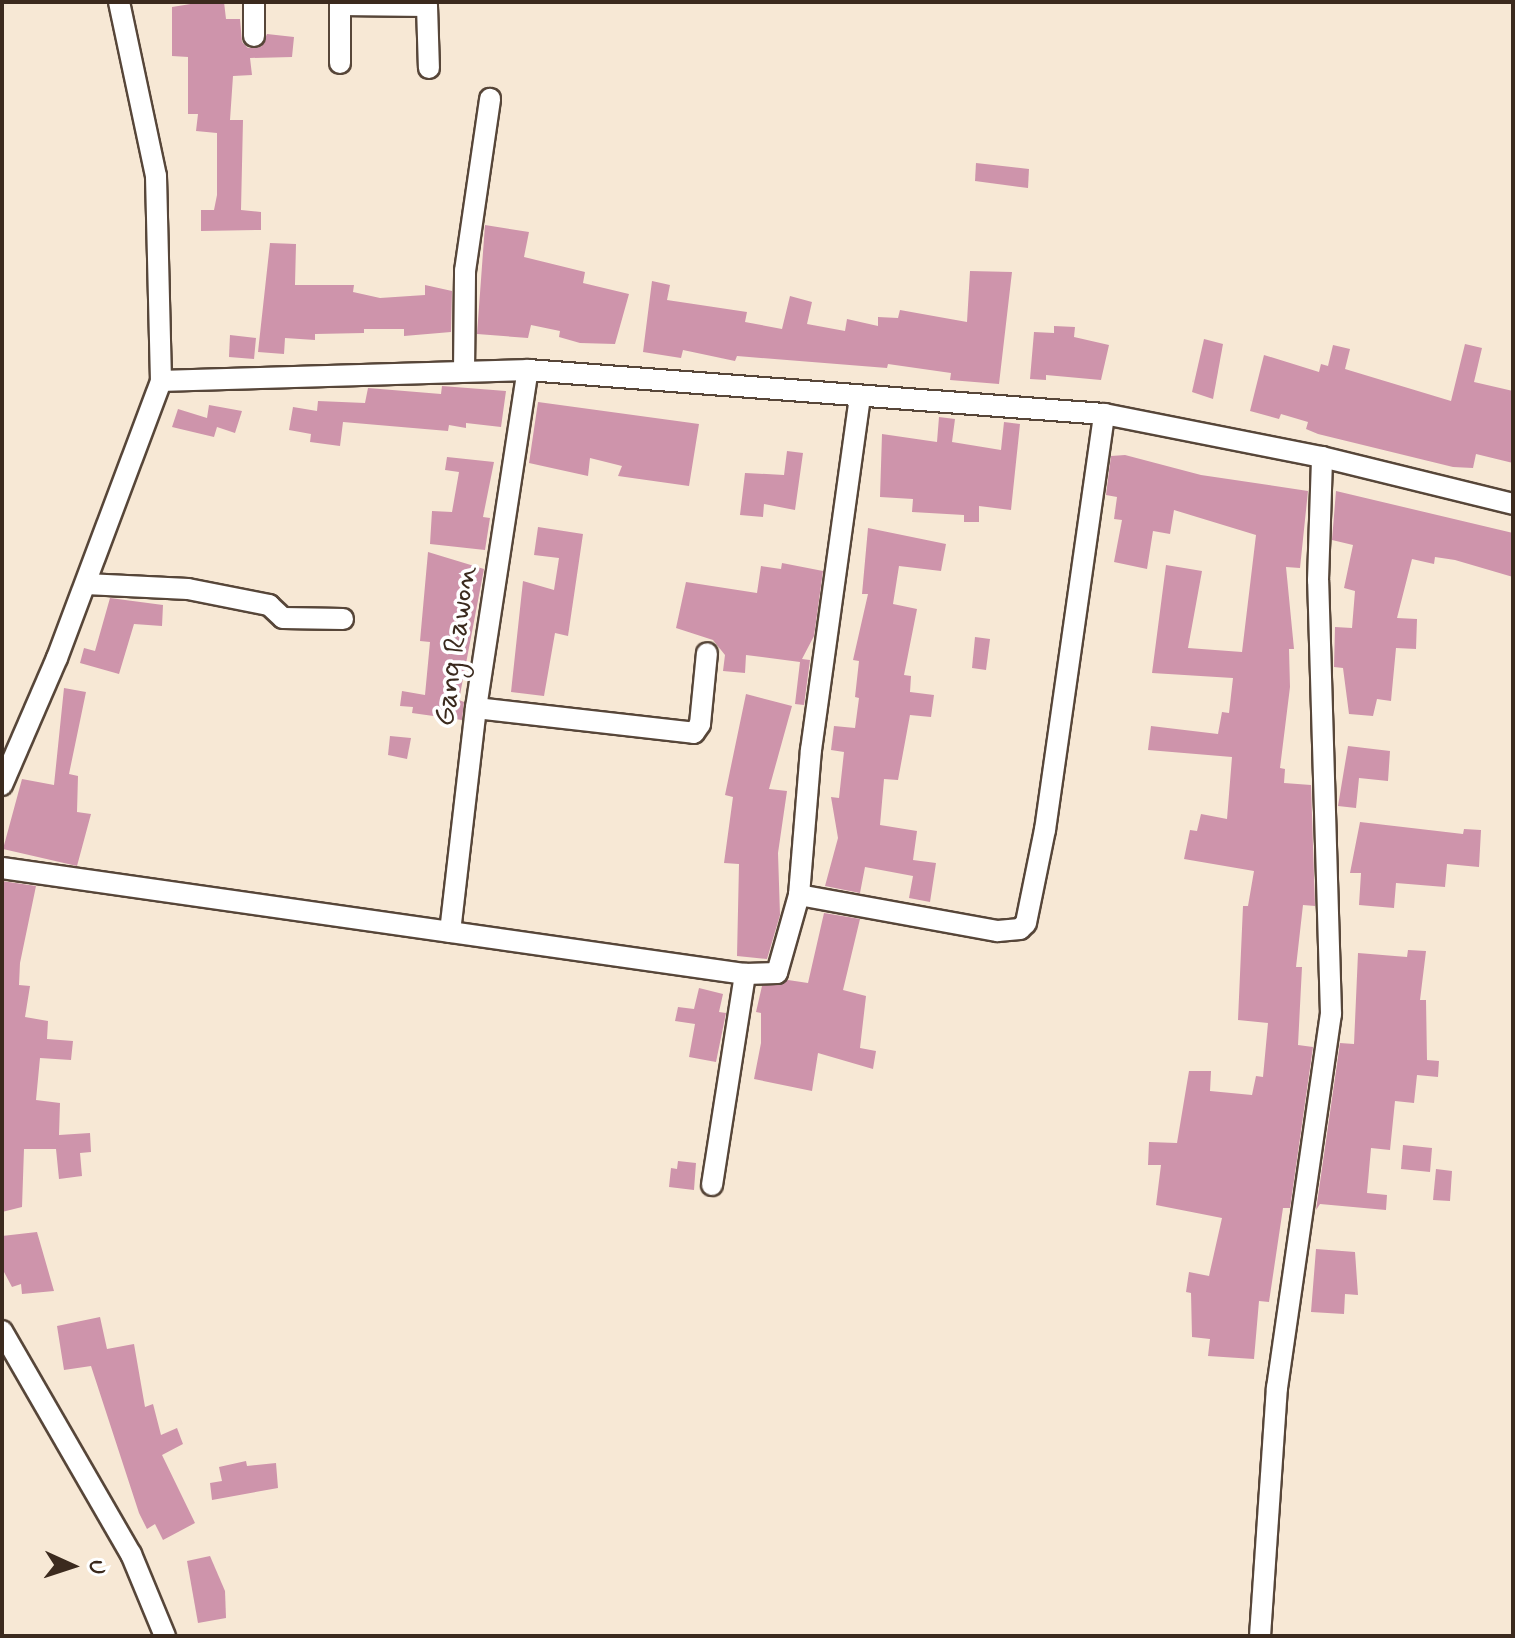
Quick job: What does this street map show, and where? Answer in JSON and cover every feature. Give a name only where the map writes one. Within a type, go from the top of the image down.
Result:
[{"type":"street","points":[[2,785],[86,584],[161,381],[156,176],[119,2]]},
{"type":"street","points":[[254,2],[254,36]]},
{"type":"street","points":[[340,63],[340,4],[427,6],[429,68]]},
{"type":"street","points":[[464,371],[465,271],[490,99]]},
{"type":"street","points":[[161,381],[528,370],[860,398],[1104,414],[1322,457],[1513,504]]},
{"type":"street","name":"Gang Rawon","points":[[450,932],[476,708],[528,370]]},
{"type":"street","points":[[2,868],[745,974],[777,973],[799,895],[811,750],[860,398]]},
{"type":"street","points":[[799,895],[998,931],[1020,929],[1026,923],[1045,830],[1104,414]]},
{"type":"street","points":[[1260,1636],[1277,1388],[1331,1014],[1318,580],[1322,457]]},
{"type":"street","points":[[86,584],[188,589],[269,605],[283,618],[343,619]]},
{"type":"street","points":[[476,708],[694,733],[700,724],[707,653]]},
{"type":"street","points":[[712,1185],[745,974]]},
{"type":"street","points":[[2,1331],[131,1554],[165,1636]]},
{"type":"building","points":[[224,2],[226,19],[240,19],[242,42],[248,48],[261,47],[267,34],[294,37],[292,57],[250,58],[252,75],[233,76],[230,120],[243,120],[241,210],[261,212],[261,230],[201,231],[201,210],[214,210],[217,195],[217,133],[196,131],[198,114],[188,114],[188,57],[172,56],[172,7]]},
{"type":"building","points":[[976,163],[1029,169],[1028,188],[975,181]]},
{"type":"building","points":[[485,225],[529,232],[524,257],[585,272],[583,283],[629,294],[615,344],[580,343],[559,337],[560,331],[531,325],[528,338],[477,334]]},
{"type":"building","points":[[270,243],[296,244],[295,285],[354,285],[353,292],[380,298],[425,295],[425,285],[452,291],[451,332],[404,336],[404,329],[364,329],[364,333],[315,334],[315,340],[285,338],[284,354],[258,352]]},
{"type":"building","points":[[970,271],[1012,272],[999,384],[950,380],[951,373],[888,364],[887,368],[737,356],[735,361],[683,350],[681,358],[643,352],[652,281],[670,285],[667,300],[747,312],[745,322],[782,329],[790,296],[812,302],[807,324],[845,331],[847,319],[878,326],[878,317],[898,318],[900,310],[967,322]]},
{"type":"building","points":[[1054,326],[1075,327],[1074,337],[1109,345],[1101,380],[1046,375],[1046,380],[1030,379],[1034,332],[1054,333]]},
{"type":"building","points":[[230,335],[256,338],[254,359],[229,357]]},
{"type":"building","points":[[1204,339],[1223,344],[1213,399],[1192,392]]},
{"type":"building","points":[[1465,344],[1482,348],[1474,382],[1513,391],[1513,463],[1476,454],[1473,468],[1453,467],[1318,434],[1306,429],[1308,422],[1281,414],[1279,419],[1250,411],[1264,355],[1319,372],[1321,364],[1328,366],[1333,345],[1350,349],[1345,369],[1451,401]]},
{"type":"building","points":[[442,386],[506,391],[501,427],[466,423],[466,428],[449,425],[448,431],[343,422],[340,446],[310,442],[311,434],[289,430],[293,407],[317,411],[318,401],[365,403],[368,388],[441,394]]},
{"type":"building","points":[[538,402],[699,424],[689,486],[618,476],[622,466],[590,458],[588,476],[529,463]]},
{"type":"building","points":[[209,405],[242,411],[235,433],[217,427],[214,437],[172,427],[178,409],[207,418]]},
{"type":"building","points":[[939,417],[955,419],[952,442],[1001,450],[1004,422],[1020,424],[1011,510],[979,506],[979,522],[964,522],[964,515],[912,512],[913,499],[880,497],[882,434],[937,442]]},
{"type":"building","points":[[787,451],[803,453],[795,510],[764,504],[763,517],[740,515],[745,473],[784,475]]},
{"type":"building","points":[[1125,455],[1201,475],[1308,491],[1300,568],[1286,567],[1294,649],[1289,649],[1290,687],[1280,768],[1285,769],[1284,783],[1311,785],[1315,906],[1303,905],[1296,967],[1302,967],[1298,1045],[1313,1047],[1290,1208],[1283,1208],[1269,1302],[1259,1301],[1254,1359],[1208,1356],[1210,1339],[1192,1337],[1191,1293],[1186,1292],[1189,1272],[1209,1276],[1222,1218],[1156,1205],[1161,1165],[1148,1165],[1149,1142],[1177,1143],[1189,1071],[1211,1071],[1210,1091],[1252,1095],[1256,1076],[1263,1077],[1268,1023],[1238,1020],[1243,906],[1248,906],[1254,871],[1184,859],[1190,830],[1197,831],[1201,814],[1227,819],[1232,757],[1148,750],[1151,726],[1218,734],[1222,712],[1229,713],[1233,678],[1152,673],[1166,565],[1202,571],[1188,648],[1242,652],[1256,535],[1174,510],[1170,534],[1153,531],[1147,569],[1114,562],[1122,520],[1114,519],[1117,497],[1106,495],[1111,456]]},
{"type":"building","points":[[447,457],[494,462],[483,517],[490,518],[485,550],[430,544],[432,511],[452,512],[459,472],[445,470]]},
{"type":"building","points":[[1336,491],[1513,533],[1513,577],[1455,560],[1435,557],[1434,564],[1412,559],[1397,618],[1417,619],[1416,649],[1396,648],[1391,701],[1377,699],[1373,716],[1349,714],[1343,668],[1334,667],[1335,627],[1352,628],[1355,591],[1344,588],[1353,545],[1332,540]]},
{"type":"building","points":[[538,527],[583,534],[568,636],[555,633],[544,696],[511,692],[523,581],[554,590],[559,558],[534,555]]},
{"type":"building","points":[[868,528],[946,544],[941,571],[899,566],[893,604],[917,609],[904,675],[911,676],[910,692],[934,695],[931,717],[910,715],[898,780],[884,779],[880,825],[917,831],[913,860],[936,863],[930,902],[909,898],[913,876],[865,867],[860,893],[825,886],[838,838],[831,797],[839,798],[844,752],[831,750],[834,726],[855,728],[859,698],[855,697],[859,661],[853,660],[868,594],[862,594]]},
{"type":"building","points":[[428,552],[484,569],[459,700],[464,702],[462,720],[412,713],[413,707],[400,706],[402,691],[425,695],[430,642],[420,641]]},
{"type":"building","points":[[782,563],[823,571],[814,636],[802,659],[810,660],[804,705],[795,704],[800,662],[746,655],[745,673],[723,671],[725,655],[713,640],[676,628],[686,582],[757,593],[761,566],[781,569]]},
{"type":"building","points":[[110,598],[163,605],[162,626],[134,624],[119,674],[80,663],[84,648],[95,651]]},
{"type":"building","points":[[975,637],[990,639],[986,670],[972,668]]},
{"type":"building","points":[[64,688],[86,692],[69,774],[78,776],[77,812],[91,814],[77,866],[3,849],[22,779],[54,785]]},
{"type":"building","points":[[746,694],[792,706],[769,789],[787,791],[778,853],[780,915],[767,959],[737,956],[739,864],[724,863],[733,797],[725,795]]},
{"type":"building","points":[[390,736],[411,738],[407,759],[388,755]]},
{"type":"building","points":[[1348,746],[1390,751],[1388,781],[1359,778],[1356,808],[1338,806]]},
{"type":"building","points":[[1360,822],[1463,834],[1464,829],[1481,830],[1479,867],[1447,864],[1445,887],[1396,883],[1394,908],[1359,905],[1361,873],[1350,873]]},
{"type":"building","points":[[2,881],[36,886],[20,963],[19,985],[30,986],[25,1017],[48,1021],[47,1039],[73,1041],[71,1060],[40,1058],[36,1100],[60,1103],[59,1135],[90,1133],[91,1152],[80,1153],[82,1176],[59,1179],[56,1149],[24,1149],[22,1207],[2,1212]]},
{"type":"building","points":[[824,913],[860,919],[843,990],[866,996],[860,1048],[876,1051],[873,1069],[818,1053],[812,1091],[754,1079],[761,1043],[761,1013],[756,1012],[762,986],[788,980],[808,983]]},
{"type":"building","points":[[1408,950],[1426,951],[1420,1000],[1426,1000],[1427,1060],[1439,1061],[1438,1077],[1417,1075],[1414,1103],[1395,1101],[1390,1150],[1371,1148],[1367,1193],[1387,1195],[1386,1210],[1320,1204],[1316,1210],[1340,1043],[1354,1044],[1358,953],[1407,957]]},
{"type":"building","points":[[699,988],[723,994],[719,1012],[726,1013],[716,1062],[689,1057],[695,1024],[675,1021],[678,1007],[694,1009]]},
{"type":"building","points":[[1403,1145],[1432,1148],[1430,1172],[1401,1169]]},
{"type":"building","points":[[678,1161],[696,1163],[694,1190],[669,1187],[671,1168],[677,1169]]},
{"type":"building","points":[[1436,1169],[1452,1171],[1450,1201],[1433,1200]]},
{"type":"building","points":[[37,1232],[54,1291],[22,1294],[21,1284],[12,1287],[4,1272],[2,1236]]},
{"type":"building","points":[[1316,1249],[1355,1252],[1358,1295],[1345,1294],[1344,1314],[1311,1312]]},
{"type":"building","points":[[100,1317],[107,1349],[134,1344],[145,1407],[153,1404],[161,1435],[177,1428],[183,1444],[162,1455],[195,1523],[163,1540],[155,1524],[147,1529],[139,1513],[91,1366],[64,1370],[57,1326]]},
{"type":"building","points":[[246,1461],[247,1466],[276,1463],[278,1488],[212,1500],[210,1483],[222,1481],[219,1467]]},
{"type":"building","points":[[210,1556],[225,1591],[226,1618],[198,1623],[187,1561]]}]
